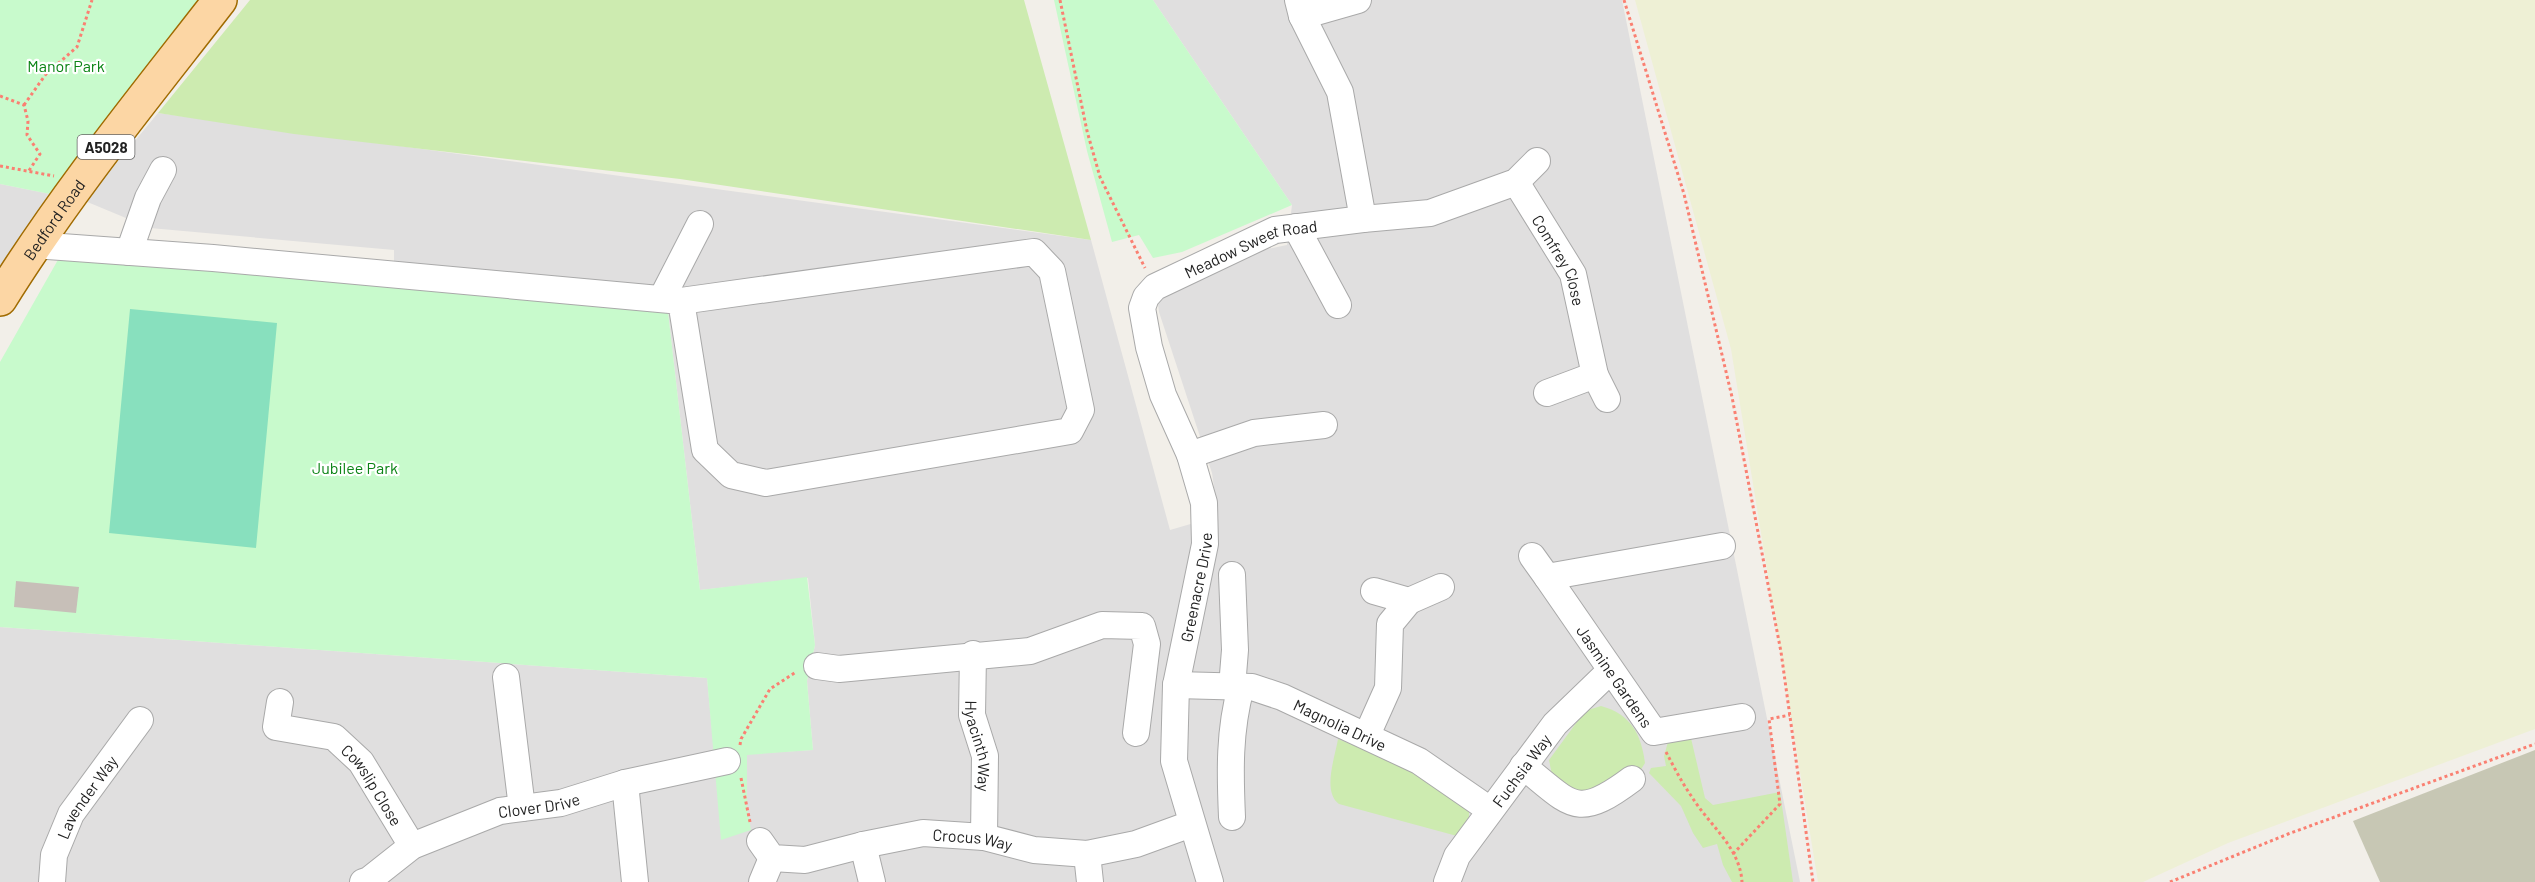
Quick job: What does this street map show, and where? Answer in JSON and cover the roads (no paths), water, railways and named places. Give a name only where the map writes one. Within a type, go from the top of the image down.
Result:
[{"type":"main road","name":"Bedford Road","points":[[0,299],[34,245],[81,180],[220,0]]},
{"type":"street","points":[[1358,0],[1300,8],[1340,92],[1363,219]]},
{"type":"street","points":[[1516,182],[1537,161]]},
{"type":"street","points":[[129,252],[148,198],[164,170]]},
{"type":"street","name":"Meadow Sweet Road","points":[[1151,292],[1275,230],[1430,213],[1516,182]]},
{"type":"street","name":"Comfrey Close","points":[[1516,182],[1573,274],[1595,375],[1607,399]]},
{"type":"street","points":[[34,245],[671,299],[1035,252],[1052,271],[1081,411],[1070,431],[766,483],[731,475],[705,450],[671,299],[700,224]]},
{"type":"street","points":[[1296,227],[1338,305]]},
{"type":"street","name":"Greenacre Drive","points":[[1151,292],[1142,308],[1149,347],[1163,395],[1190,455],[1204,503],[1205,544],[1176,686],[1174,761],[1210,882]]},
{"type":"street","points":[[1547,393],[1595,375]]},
{"type":"street","points":[[1190,455],[1254,433],[1324,425]]},
{"type":"street","points":[[1546,577],[1722,546]]},
{"type":"street","name":"Jasmine Gardens","points":[[1532,556],[1654,732],[1742,717]]},
{"type":"street","points":[[1232,575],[1237,687],[1230,766],[1232,817]]},
{"type":"street","points":[[1367,735],[1388,688],[1390,624],[1409,601],[1441,587]]},
{"type":"street","points":[[1374,591],[1409,601]]},
{"type":"street","points":[[817,666],[839,669],[973,654],[1030,651],[1102,625],[1142,626],[1147,644],[1136,733]]},
{"type":"street","name":"Hyacinth Way","points":[[973,654],[972,716],[985,756],[984,837]]},
{"type":"street","name":"Fuchsia Way","points":[[1447,882],[1457,856],[1555,724],[1610,671]]},
{"type":"street","points":[[506,677],[522,808]]},
{"type":"street","name":"Magnolia Drive","points":[[1176,686],[1252,687],[1282,697],[1419,761],[1490,810]]},
{"type":"street","name":"Cowslip Close","points":[[280,702],[276,727],[334,736],[361,762],[412,846]]},
{"type":"street","name":"Lavender Way","points":[[52,882],[54,855],[71,814],[140,720]]},
{"type":"street","name":"Clover Drive","points":[[363,882],[369,880],[412,846],[500,811],[561,803],[625,783],[735,761]]},
{"type":"street","points":[[1523,766],[1560,796],[1582,805],[1596,802],[1632,778]]},
{"type":"street","points":[[625,783],[635,882]]},
{"type":"street","name":"Crocus Way","points":[[762,882],[766,850],[805,860],[923,833],[984,837],[1034,850],[1087,854],[1136,844],[1191,824]]},
{"type":"street","points":[[863,845],[872,882]]},
{"type":"street","points":[[1087,854],[1090,882]]},
{"type":"park label","name":"Manor Park","points":[[66,65]]},
{"type":"park label","name":"Jubilee Park","points":[[355,467]]}]
